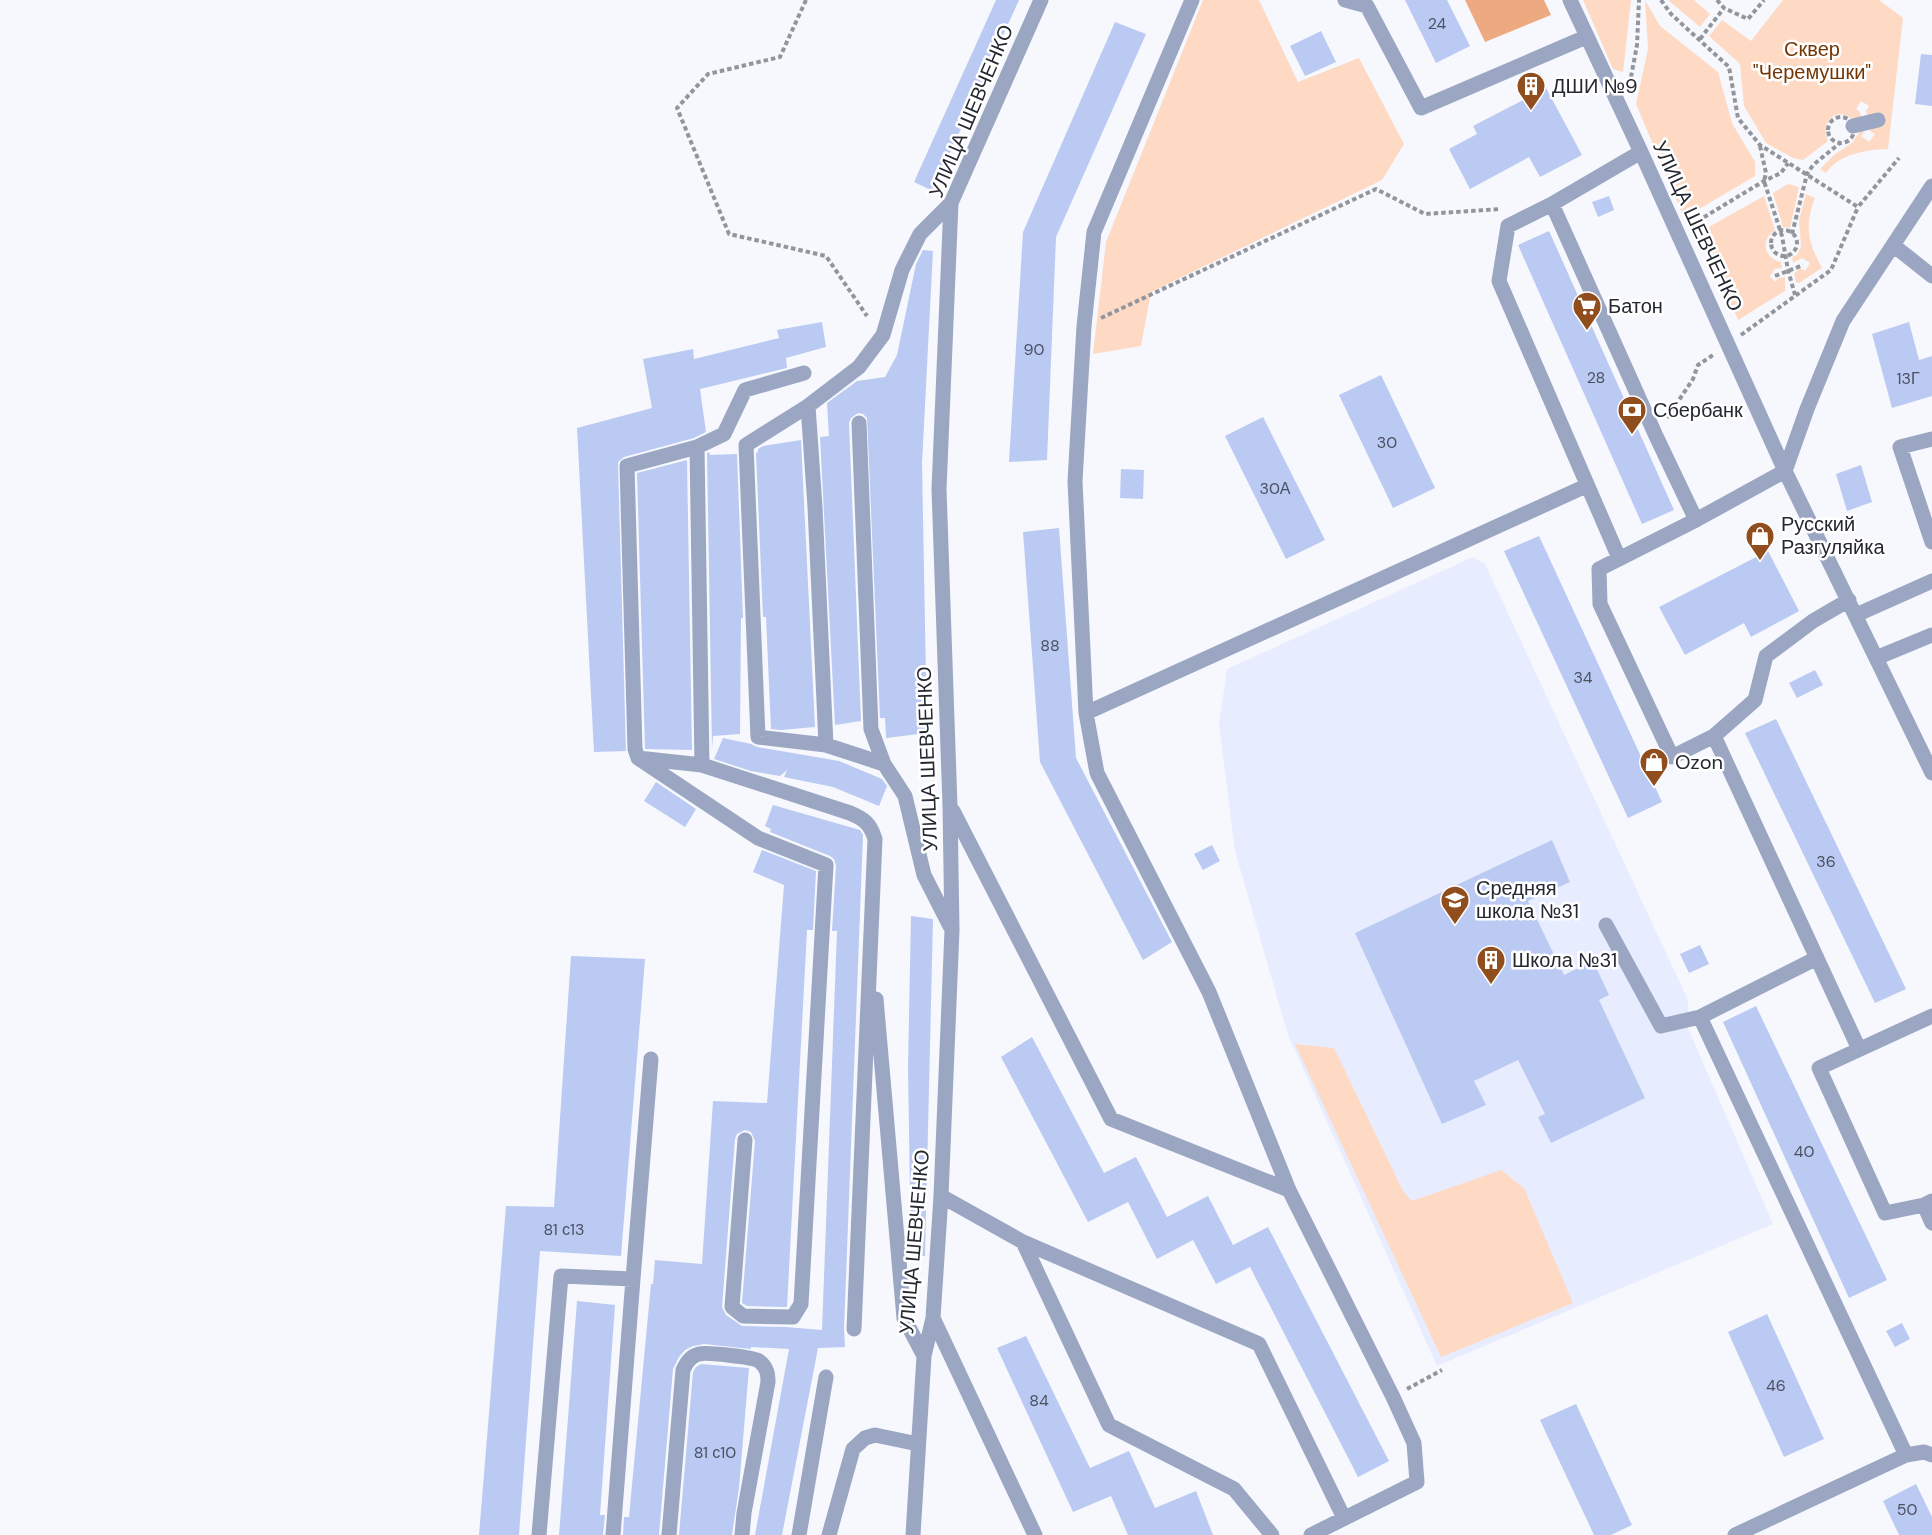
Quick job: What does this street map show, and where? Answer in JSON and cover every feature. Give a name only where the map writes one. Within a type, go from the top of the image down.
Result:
[{"type":"street","name":"УЛИЦА ШЕВЧЕНКО","points":[[913,1535],[924,1356],[933,1318],[941,1196],[952,930],[939,489],[951,203],[1041,0]]},
{"type":"street","points":[[1192,0],[1094,232],[1084,326],[1075,481],[1086,713],[1097,773],[1209,992],[1289,1190],[1393,1396],[1414,1443],[1417,1482],[1311,1535]]},
{"type":"street","points":[[1345,0],[1367,6],[1421,108],[1586,37]]},
{"type":"street","name":"УЛИЦА ШЕВЧЕНКО","points":[[1570,0],[1678,232],[1785,471],[1932,773]]},
{"type":"street","points":[[1619,558],[1499,281],[1508,226],[1552,204],[1641,152]]},
{"type":"street","points":[[1849,600],[1813,621],[1766,656],[1755,700],[1714,736],[1672,757],[1600,604],[1599,569],[1696,520],[1785,471],[1843,321],[1932,186]]},
{"type":"street","points":[[884,764],[826,745],[758,737],[746,445],[808,406],[859,367],[883,335],[902,270],[920,234],[951,203]]},
{"type":"street","points":[[1552,204],[1696,520]]},
{"type":"street","points":[[1893,245],[1932,276]]},
{"type":"street","points":[[745,1140],[732,1307],[743,1316],[793,1317],[801,1304],[826,865],[758,838],[638,758],[635,749],[627,466],[697,447],[724,434],[745,390],[804,373]]},
{"type":"street","points":[[808,406],[826,745]]},
{"type":"street","points":[[859,423],[871,729],[884,764],[905,796],[924,875],[952,930]]},
{"type":"street","points":[[1932,439],[1900,447],[1932,542]]},
{"type":"street","points":[[697,447],[702,765]]},
{"type":"street","points":[[1086,713],[1586,486]]},
{"type":"street","points":[[1856,615],[1932,581]]},
{"type":"street","points":[[1876,658],[1932,635]]},
{"type":"street","points":[[1714,736],[1859,1049]]},
{"type":"street","points":[[638,758],[702,765],[850,813],[871,826],[875,839],[854,1329]]},
{"type":"street","points":[[950,806],[1111,1119],[1289,1190]]},
{"type":"street","points":[[1606,925],[1661,1026],[1700,1017],[1817,958]]},
{"type":"street","points":[[870,948],[904,1318],[924,1356]]},
{"type":"street","points":[[1932,1016],[1819,1068],[1885,1212],[1928,1203],[1932,1223]]},
{"type":"street","points":[[1700,1017],[1906,1455]]},
{"type":"street","points":[[613,1535],[651,1059]]},
{"type":"street","points":[[941,1196],[1023,1242],[1259,1344],[1344,1518]]},
{"type":"street","points":[[1023,1242],[1109,1425],[1234,1489],[1272,1535]]},
{"type":"street","points":[[539,1535],[561,1276],[633,1279]]},
{"type":"street","points":[[933,1318],[1035,1535]]},
{"type":"street","points":[[669,1535],[683,1370],[688,1361],[702,1353],[758,1360],[768,1373],[742,1535]]},
{"type":"street","points":[[799,1535],[826,1377]]},
{"type":"street","points":[[829,1535],[853,1449],[865,1438],[875,1435],[918,1444]]},
{"type":"street","points":[[1735,1535],[1906,1455],[1924,1452],[1932,1455]]},
{"type":"path","points":[[806,0],[780,57],[708,74],[677,108],[729,234],[826,256],[867,316]]},
{"type":"path","points":[[1631,77],[1637,45],[1639,0]]},
{"type":"path","points":[[1661,0],[1671,14],[1729,66],[1738,118],[1760,145],[1858,207]]},
{"type":"path","points":[[1717,0],[1724,8],[1748,19],[1764,0]]},
{"type":"path","points":[[1700,39],[1724,8]]},
{"type":"path","points":[[1792,234],[1807,174],[1813,165],[1840,143]]},
{"type":"path","points":[[1760,145],[1766,173],[1764,181],[1780,231],[1796,295]]},
{"type":"path","points":[[1656,436],[1693,379],[1698,365],[1831,270],[1858,207],[1899,158]]},
{"type":"path","points":[[1678,232],[1781,173],[1788,163]]},
{"type":"path","points":[[1084,326],[1376,189],[1425,214],[1502,209]]},
{"type":"path","points":[[1780,231],[1788,231],[1792,234],[1796,240],[1796,248],[1786,256],[1778,255],[1772,249],[1773,236],[1780,231]]},
{"type":"path","points":[[1775,276],[1803,265]]},
{"type":"path","points":[[1393,1396],[1442,1370]]},
{"type":"shaded area","points":[[1465,0],[1544,0],[1551,15],[1485,42]]},
{"type":"shaded area","name":"Средняя школа №31","points":[[1473,557],[1485,564],[1688,1000],[1688,1028],[1773,1224],[1437,1366],[1288,1035],[1235,851],[1219,724],[1227,669]]},
{"type":"green space","points":[[1203,0],[1259,0],[1298,82],[1359,58],[1404,144],[1382,180],[1151,292],[1141,346],[1093,354],[1106,242]]},
{"type":"green space","points":[[1583,0],[1631,0],[1623,72],[1613,69]]},
{"type":"green space","points":[[1645,0],[1660,26],[1718,72],[1732,123],[1755,162],[1755,176],[1684,218],[1636,104],[1648,49]]},
{"type":"green space","points":[[1668,0],[1694,0],[1710,14],[1700,27]]},
{"type":"green space","name":"Сквер \"Черемушки\"","points":[[1783,0],[1879,0],[1903,18],[1888,149],[1871,150],[1846,157],[1838,161],[1826,173],[1820,169],[1834,155],[1853,142],[1863,126],[1864,132],[1861,136],[1869,142],[1875,134],[1870,131],[1869,125],[1880,126],[1886,118],[1878,112],[1868,119],[1866,111],[1869,106],[1861,101],[1856,109],[1860,112],[1862,120],[1855,122],[1843,114],[1832,117],[1826,127],[1828,141],[1803,160],[1793,158],[1766,143],[1744,106],[1740,64],[1709,36],[1722,20],[1751,41]]},
{"type":"green space","points":[[1788,184],[1799,187],[1790,228],[1783,227],[1773,193]]},
{"type":"green space","points":[[1806,194],[1815,198],[1809,217],[1809,234],[1813,250],[1822,268],[1799,283],[1796,282],[1794,274],[1800,268],[1805,271],[1810,263],[1802,258],[1793,263],[1792,257],[1797,255],[1801,246],[1799,220]]},
{"type":"green space","points":[[1764,196],[1775,230],[1767,239],[1766,248],[1771,257],[1781,262],[1782,268],[1775,269],[1770,276],[1775,282],[1778,278],[1785,277],[1785,291],[1738,320],[1700,232]]},
{"type":"green space","points":[[1295,1044],[1334,1048],[1403,1191],[1412,1201],[1501,1170],[1524,1188],[1573,1303],[1441,1357]]},
{"type":"building","points":[[996,0],[1019,0],[933,191],[914,182]]},
{"type":"building","points":[[1405,0],[1447,0],[1470,46],[1436,63]]},
{"type":"building","points":[[1115,22],[1146,34],[1056,237],[1047,460],[1009,462],[1023,232]]},
{"type":"building","points":[[1321,31],[1336,62],[1305,76],[1290,46]]},
{"type":"building","points":[[1921,54],[1932,55],[1932,106],[1915,104]]},
{"type":"building","points":[[1546,88],[1582,155],[1540,177],[1529,157],[1470,189],[1449,149],[1477,134],[1473,126]]},
{"type":"building","points":[[1609,196],[1614,210],[1598,217],[1592,202]]},
{"type":"building","points":[[1549,231],[1674,510],[1642,524],[1518,245]]},
{"type":"building","points":[[923,250],[933,251],[922,463],[927,733],[886,738],[885,718],[880,718],[867,418],[858,413],[851,418],[849,423],[861,721],[835,725],[820,437],[829,436],[827,403],[857,381],[885,377],[897,355],[916,264]]},
{"type":"building","points":[[822,322],[826,347],[786,358],[787,368],[700,389],[706,432],[694,438],[624,457],[618,462],[626,751],[594,752],[577,428],[652,408],[643,359],[693,349],[694,359],[779,338],[777,330]]},
{"type":"building","points":[[1909,322],[1919,360],[1932,356],[1932,396],[1892,408],[1872,334]]},
{"type":"building","points":[[1381,375],[1435,488],[1393,508],[1339,395]]},
{"type":"building","points":[[1263,417],[1325,540],[1286,559],[1225,436]]},
{"type":"building","points":[[801,440],[815,727],[781,730],[771,729],[766,617],[763,617],[756,453],[763,446]]},
{"type":"building","points":[[709,452],[710,455],[737,454],[743,618],[741,618],[740,734],[713,736],[712,749],[707,453]]},
{"type":"building","points":[[687,460],[692,750],[645,749],[637,473]]},
{"type":"building","points":[[1861,465],[1872,502],[1847,511],[1836,474]]},
{"type":"building","points":[[1121,469],[1144,470],[1143,499],[1120,498]]},
{"type":"building","points":[[1059,528],[1076,758],[1172,942],[1143,960],[1040,762],[1023,532]]},
{"type":"building","points":[[1539,536],[1662,802],[1628,818],[1504,551]]},
{"type":"building","points":[[1768,551],[1799,611],[1751,637],[1744,623],[1685,655],[1659,607]]},
{"type":"building","points":[[1815,670],[1823,685],[1797,698],[1789,683]]},
{"type":"building","points":[[1776,719],[1906,989],[1875,1003],[1745,733]]},
{"type":"building","points":[[723,738],[757,747],[839,761],[882,779],[887,786],[879,806],[833,787],[784,777],[787,770],[780,776],[751,771],[714,759]]},
{"type":"building","points":[[656,782],[696,809],[685,827],[644,801]]},
{"type":"building","points":[[773,805],[860,830],[863,835],[845,1347],[818,1348],[782,1535],[755,1535],[789,1349],[751,1347],[751,1349],[704,1344],[685,1350],[673,1369],[659,1535],[623,1535],[624,1517],[629,1517],[655,1260],[702,1264],[713,1101],[767,1103],[784,885],[753,872],[762,850],[816,871],[813,930],[807,930],[787,1307],[747,1306],[742,1303],[755,1141],[751,1132],[745,1130],[737,1134],[735,1139],[722,1307],[726,1315],[742,1326],[822,1330],[837,931],[832,931],[836,866],[834,859],[830,856],[770,832],[771,829],[765,826]]},
{"type":"building","name":"Школа №31","points":[[1552,840],[1570,882],[1528,901],[1564,975],[1593,961],[1609,995],[1599,1000],[1645,1098],[1551,1143],[1538,1117],[1545,1114],[1518,1060],[1474,1081],[1486,1105],[1442,1124],[1355,933]]},
{"type":"building","points":[[1212,845],[1220,861],[1203,870],[1194,854]]},
{"type":"building","points":[[911,916],[933,919],[925,1256],[911,1256],[908,1067]]},
{"type":"building","points":[[1700,945],[1709,964],[1689,973],[1680,954]]},
{"type":"building","points":[[571,956],[645,959],[621,1256],[540,1251],[519,1535],[479,1535],[506,1206],[554,1207]]},
{"type":"building","points":[[1756,1006],[1887,1280],[1849,1298],[1723,1022]]},
{"type":"building","points":[[1032,1037],[1104,1173],[1136,1157],[1167,1217],[1208,1196],[1233,1245],[1268,1227],[1389,1461],[1358,1477],[1250,1267],[1216,1284],[1193,1240],[1157,1259],[1128,1202],[1088,1222],[1001,1057]]},
{"type":"building","points":[[577,1301],[615,1305],[600,1515],[605,1515],[603,1535],[559,1535]]},
{"type":"building","points":[[1767,1314],[1824,1439],[1784,1457],[1728,1332]]},
{"type":"building","points":[[1902,1323],[1910,1339],[1895,1347],[1886,1331]]},
{"type":"building","points":[[1026,1336],[1090,1468],[1129,1451],[1155,1508],[1196,1491],[1213,1535],[1128,1535],[1111,1496],[1073,1512],[997,1348]]},
{"type":"building","points":[[701,1364],[749,1368],[739,1488],[732,1535],[679,1535],[693,1372]]},
{"type":"building","points":[[1576,1404],[1632,1525],[1611,1535],[1594,1535],[1540,1420]]},
{"type":"building","points":[[1916,1484],[1932,1517],[1932,1535],[1899,1535],[1883,1501]]},
{"type":"place","name":"ДШИ №9","points":[[1531,112]]},
{"type":"place","name":"Батон","points":[[1587,332]]},
{"type":"place","name":"Сбербанк","points":[[1632,436]]},
{"type":"place","name":"Русский Разгуляйка","points":[[1760,562]]},
{"type":"place","name":"Ozon","points":[[1654,788]]},
{"type":"place","name":"Средняя школа №31","points":[[1455,926]]},
{"type":"place","name":"Школа №31","points":[[1491,986]]}]
